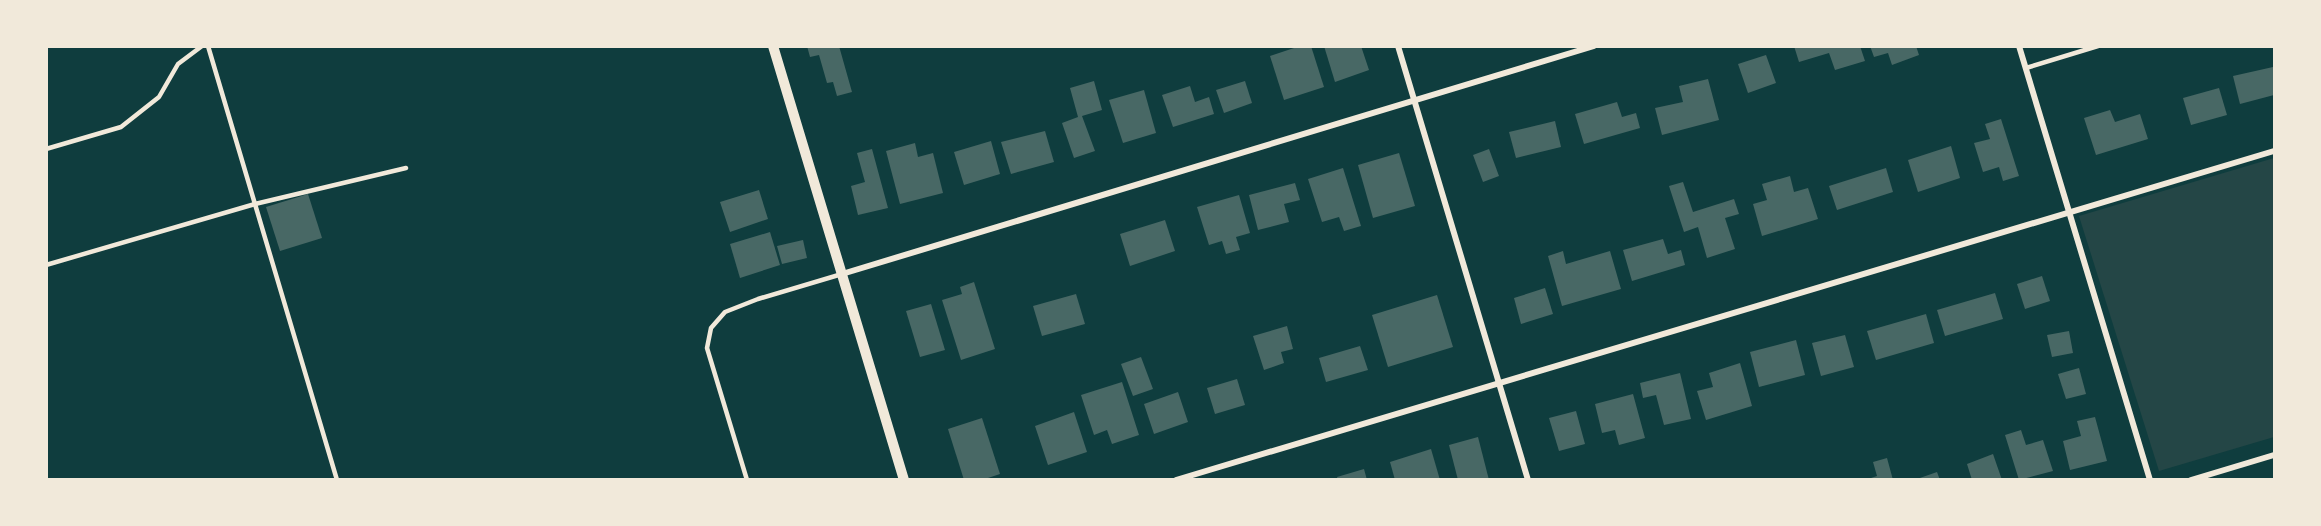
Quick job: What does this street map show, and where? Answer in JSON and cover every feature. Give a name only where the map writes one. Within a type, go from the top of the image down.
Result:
[{"type":"street","points":[[773,46],[904,480]]},
{"type":"street","points":[[1398,46],[1528,480]]},
{"type":"street","points":[[842,274],[1594,46]]},
{"type":"street","points":[[2019,46],[2150,480]]},
{"type":"street","points":[[1176,480],[1499,381],[2274,151]]},
{"type":"street","points":[[2191,480],[2274,454]]},
{"type":"lane","points":[[46,149],[121,127],[159,97],[178,64],[202,46]]},
{"type":"lane","points":[[208,46],[337,480]]},
{"type":"lane","points":[[2026,68],[2098,46]]},
{"type":"lane","points":[[46,265],[255,204],[406,168]]},
{"type":"lane","points":[[747,480],[707,348],[711,328],[725,312],[758,299],[842,274]]},
{"type":"shaded area","points":[[2274,158],[2274,437],[2159,471],[2079,216]]},
{"type":"building","points":[[807,46],[839,46],[852,92],[837,96],[833,82],[827,83],[819,55],[810,57]]},
{"type":"building","points":[[1300,46],[1311,46],[1324,87],[1284,100],[1270,56]]},
{"type":"building","points":[[1324,46],[1361,46],[1369,70],[1335,82]]},
{"type":"building","points":[[1794,46],[1860,46],[1865,61],[1835,70],[1829,53],[1799,62]]},
{"type":"building","points":[[1870,46],[1916,46],[1919,55],[1892,65],[1888,53],[1874,57]]},
{"type":"building","points":[[1766,55],[1776,83],[1748,93],[1738,64]]},
{"type":"building","points":[[2273,67],[2274,95],[2240,104],[2233,76]]},
{"type":"building","points":[[1708,79],[1719,120],[1662,135],[1655,108],[1683,102],[1679,86]]},
{"type":"building","points":[[1094,81],[1102,110],[1082,116],[1095,151],[1074,158],[1062,123],[1078,117],[1070,88]]},
{"type":"building","points":[[1245,81],[1252,103],[1224,113],[1216,90]]},
{"type":"building","points":[[1190,86],[1195,102],[1209,97],[1214,114],[1173,127],[1162,95]]},
{"type":"building","points":[[2219,88],[2227,115],[2191,125],[2183,98]]},
{"type":"building","points":[[1144,90],[1156,133],[1123,143],[1109,100]]},
{"type":"building","points":[[1617,102],[1622,117],[1636,113],[1640,128],[1584,144],[1575,114]]},
{"type":"building","points":[[2110,110],[2115,122],[2140,114],[2148,139],[2096,155],[2084,118]]},
{"type":"building","points":[[2001,119],[2019,176],[2003,181],[1999,167],[1983,172],[1974,143],[1990,139],[1985,124]]},
{"type":"building","points":[[1555,121],[1561,147],[1516,158],[1509,132]]},
{"type":"building","points":[[1045,131],[1054,162],[1011,174],[1001,142]]},
{"type":"building","points":[[991,141],[1000,174],[964,185],[954,152]]},
{"type":"building","points":[[915,143],[918,157],[933,153],[943,193],[900,204],[886,151]]},
{"type":"building","points":[[1951,146],[1960,178],[1918,192],[1908,160]]},
{"type":"building","points":[[872,149],[888,208],[858,215],[851,186],[865,182],[857,153]]},
{"type":"building","points":[[1489,149],[1499,176],[1483,182],[1473,155]]},
{"type":"building","points":[[1399,153],[1415,206],[1373,218],[1358,165]]},
{"type":"building","points":[[1343,168],[1361,226],[1344,231],[1339,217],[1322,222],[1308,179]]},
{"type":"building","points":[[1886,168],[1893,192],[1837,210],[1829,186]]},
{"type":"building","points":[[1790,176],[1794,192],[1808,188],[1818,219],[1762,236],[1753,204],[1767,200],[1762,184]]},
{"type":"building","points":[[1683,182],[1693,212],[1734,199],[1739,214],[1725,218],[1735,249],[1707,258],[1698,227],[1684,232],[1669,186]]},
{"type":"building","points":[[1295,183],[1300,200],[1284,204],[1289,222],[1258,230],[1249,195]]},
{"type":"building","points":[[759,190],[768,219],[730,232],[720,202]]},
{"type":"building","points":[[308,194],[322,238],[280,251],[266,207]]},
{"type":"building","points":[[1239,195],[1250,233],[1236,237],[1240,250],[1226,254],[1222,241],[1209,245],[1197,207]]},
{"type":"building","points":[[1165,220],[1175,251],[1130,266],[1120,234]]},
{"type":"building","points":[[770,232],[780,265],[740,278],[730,244]]},
{"type":"building","points":[[1663,239],[1668,254],[1681,250],[1685,265],[1632,281],[1623,250]]},
{"type":"building","points":[[803,240],[807,258],[782,264],[777,246]]},
{"type":"building","points":[[1563,251],[1566,264],[1610,251],[1621,289],[1562,306],[1548,256]]},
{"type":"building","points":[[2042,276],[2050,301],[2025,309],[2017,284]]},
{"type":"building","points":[[974,282],[995,349],[961,360],[942,300],[962,294],[960,287]]},
{"type":"building","points":[[1545,288],[1553,314],[1521,324],[1514,298]]},
{"type":"building","points":[[1995,293],[2003,319],[1945,336],[1937,310]]},
{"type":"building","points":[[1076,294],[1085,324],[1042,336],[1033,306]]},
{"type":"building","points":[[1437,295],[1453,347],[1388,367],[1372,315]]},
{"type":"building","points":[[931,304],[945,350],[920,357],[906,311]]},
{"type":"building","points":[[1926,314],[1934,343],[1876,360],[1867,331]]},
{"type":"building","points":[[1287,326],[1293,349],[1281,352],[1284,363],[1264,370],[1253,336]]},
{"type":"building","points":[[2069,331],[2073,353],[2052,357],[2047,335]]},
{"type":"building","points":[[1845,335],[1854,367],[1821,376],[1812,343]]},
{"type":"building","points":[[1796,340],[1805,375],[1759,387],[1750,352]]},
{"type":"building","points":[[1360,346],[1368,370],[1326,382],[1319,358]]},
{"type":"building","points":[[1141,357],[1153,389],[1133,396],[1121,364]]},
{"type":"building","points":[[1740,363],[1752,406],[1706,420],[1697,391],[1713,387],[1709,373]]},
{"type":"building","points":[[2079,368],[2086,394],[2066,399],[2058,374]]},
{"type":"building","points":[[1680,373],[1691,419],[1664,425],[1656,395],[1643,398],[1640,383]]},
{"type":"building","points":[[1237,379],[1245,405],[1215,414],[1207,388]]},
{"type":"building","points":[[1122,382],[1139,435],[1112,444],[1107,430],[1094,435],[1081,395]]},
{"type":"building","points":[[1178,392],[1188,422],[1154,434],[1144,404]]},
{"type":"building","points":[[1633,394],[1645,438],[1619,445],[1615,430],[1602,433],[1595,404]]},
{"type":"building","points":[[1576,411],[1585,444],[1559,451],[1549,418]]},
{"type":"building","points":[[1074,412],[1087,452],[1048,465],[1035,426]]},
{"type":"building","points":[[2095,417],[2107,461],[2070,470],[2063,441],[2081,436],[2077,421]]},
{"type":"building","points":[[982,418],[1000,474],[982,480],[964,480],[948,429]]},
{"type":"building","points":[[2021,430],[2026,445],[2043,440],[2053,471],[2019,480],[2005,435]]},
{"type":"building","points":[[1478,437],[1489,480],[1458,480],[1449,445]]},
{"type":"building","points":[[1431,449],[1440,480],[1395,480],[1390,462]]},
{"type":"building","points":[[1993,454],[2002,480],[1972,480],[1967,464]]},
{"type":"building","points":[[1887,458],[1893,480],[1865,480],[1877,476],[1873,462]]},
{"type":"building","points":[[1364,469],[1367,480],[1338,480],[1337,477]]},
{"type":"building","points":[[1937,472],[1940,480],[1917,480],[1917,479]]}]
